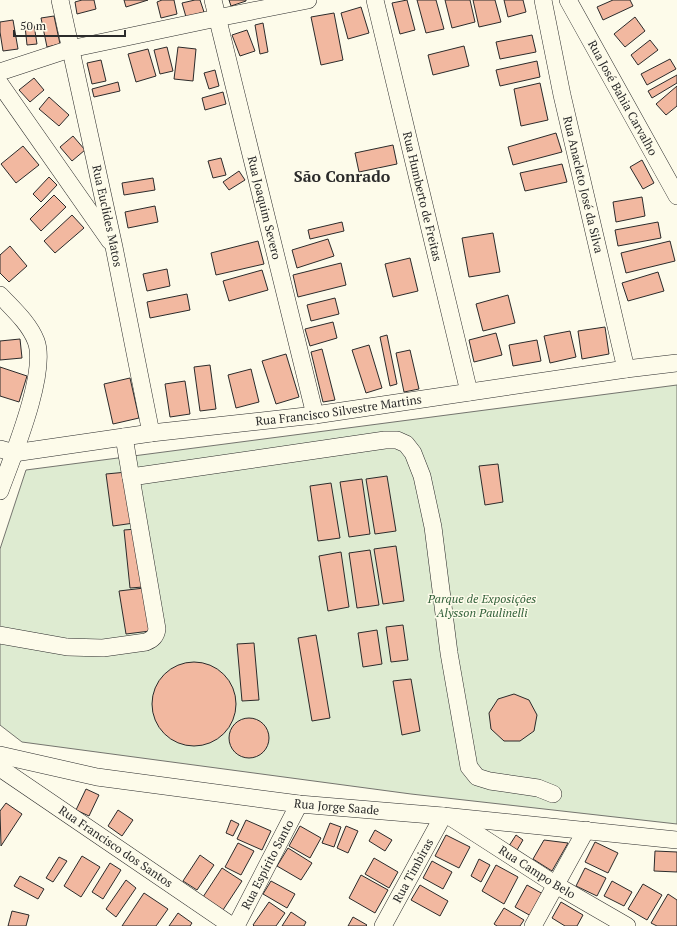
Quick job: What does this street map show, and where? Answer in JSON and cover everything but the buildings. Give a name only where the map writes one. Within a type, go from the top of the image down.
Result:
[{"type":"street","name":"Rua Euclides Matos","points":[[60,0],[114,247],[151,432]]},
{"type":"street","name":"Rua Joaquim Severo","points":[[213,0],[315,415]]},
{"type":"street","points":[[0,72],[70,49],[304,0]]},
{"type":"street","name":"Rua Humberto de Freitas","points":[[375,0],[468,392]]},
{"type":"street","name":"Rua Anacleto José da Silva","points":[[543,0],[562,95],[626,369]]},
{"type":"street","name":"Rua José Bahia Carvalho","points":[[568,0],[677,196]]},
{"type":"street","points":[[0,84],[114,247]]},
{"type":"street","points":[[0,295],[30,328],[36,342],[38,354],[37,376],[33,395],[7,451],[0,491]]},
{"type":"street","name":"Rua Francisco Silvestre Martins","points":[[7,451],[124,437],[151,432],[315,415],[626,369],[677,363]]},
{"type":"street","points":[[0,635],[67,647],[103,648],[146,642],[156,635],[157,629],[124,437]]},
{"type":"street","points":[[131,477],[385,440],[397,440],[406,444],[413,453],[422,476],[433,528],[450,653],[469,767],[477,777],[490,781],[538,788],[553,794]]},
{"type":"street","name":"Rua Jorge Saade","points":[[0,755],[96,777],[299,804],[446,816],[677,840]]},
{"type":"street","name":"Rua Francisco dos Santos","points":[[0,768],[232,926]]},
{"type":"street","name":"Rua Espírito Santo","points":[[236,926],[299,804]]},
{"type":"street","name":"Rua Campo Belo","points":[[446,816],[556,885],[627,926]]},
{"type":"street","name":"Rua Timbiras","points":[[383,926],[446,816]]},
{"type":"street","points":[[533,926],[586,830]]},
{"type":"green space","name":"Parque de Exposições Alysson Paulinelli","points":[[677,385],[677,824],[411,794],[22,742],[0,725],[0,549],[26,470]]},
{"type":"district","name":"São Conrado","points":[[342,176]]}]
